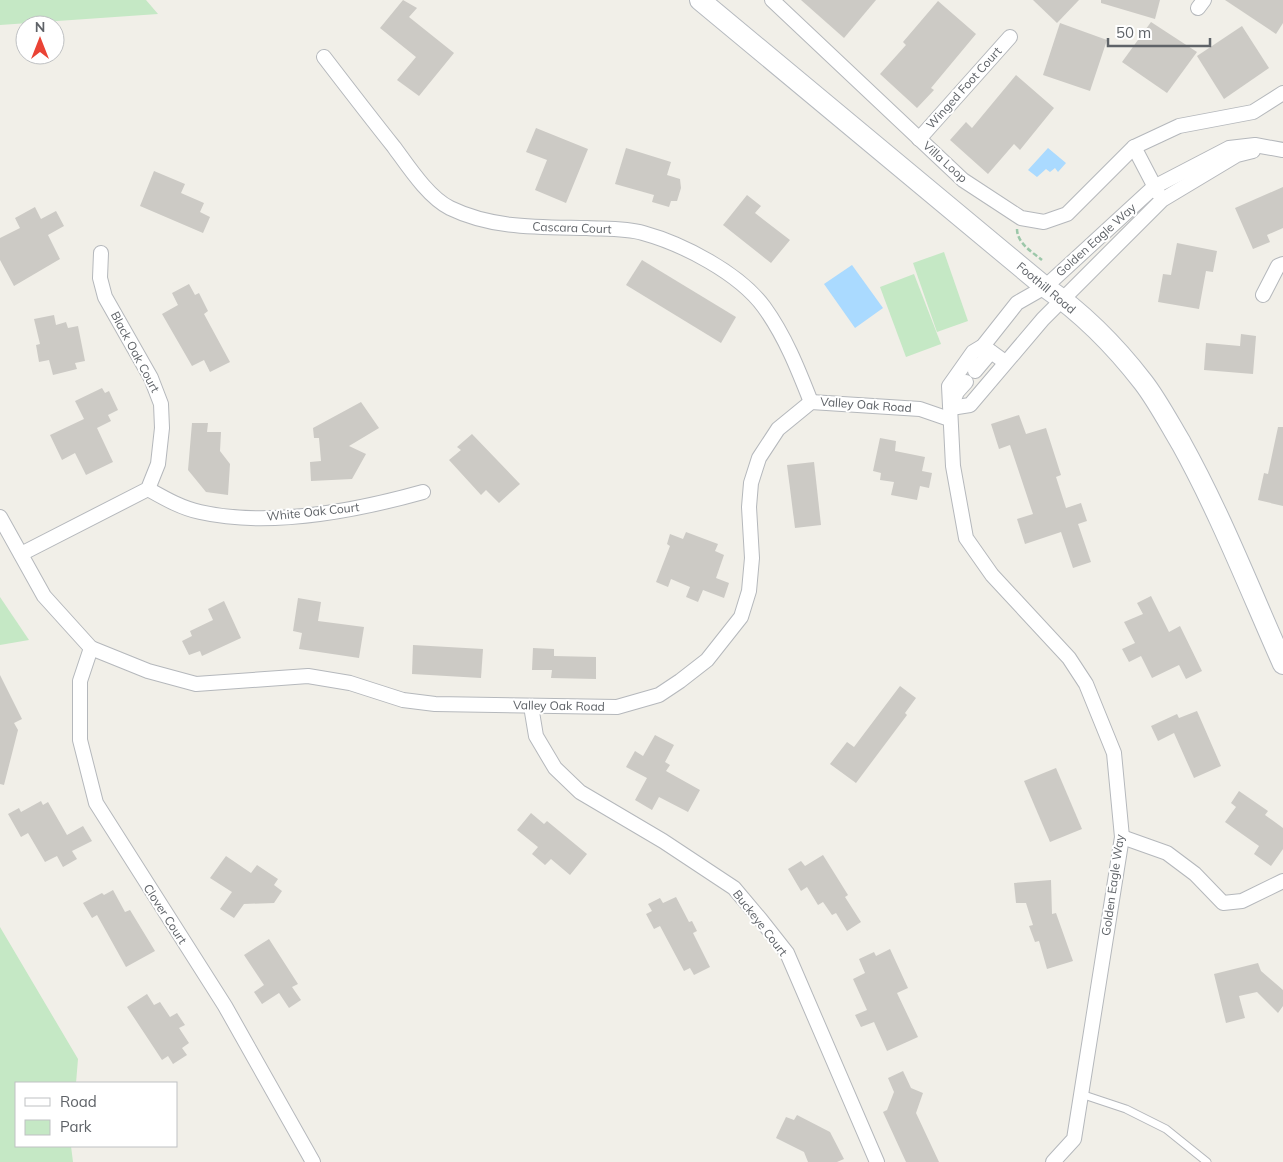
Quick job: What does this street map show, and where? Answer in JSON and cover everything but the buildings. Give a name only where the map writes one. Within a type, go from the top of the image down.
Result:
[{"type":"main road","name":"Foothill Road","points":[[700,0],[1044,287],[1062,299],[1114,349],[1144,383],[1199,475],[1283,664]]},
{"type":"street","name":"Villa Loop","points":[[772,0],[963,180],[1018,216],[1044,222],[1066,214],[1134,147],[1178,126],[1253,112],[1283,93]]},
{"type":"street","name":"Winged Foot Court","points":[[919,139],[1010,37]]},
{"type":"street","name":"Cascara Court","points":[[324,57],[422,183],[448,207],[494,223],[642,232],[673,243],[708,260],[733,278],[763,306],[790,349],[811,402]]},
{"type":"street","name":"Golden Eagle Way","points":[[950,414],[957,392],[970,376],[1017,303],[1044,287],[1154,187],[1229,148],[1242,145],[1268,146],[1283,150]]},
{"type":"street","name":"Golden Eagle Way","points":[[950,414],[970,405],[1005,362],[1062,299],[1162,200],[1237,156],[1268,146]]},
{"type":"street","points":[[1134,147],[1162,200]]},
{"type":"street","name":"Black Oak Court","points":[[101,253],[100,278],[105,296],[151,378],[161,404],[162,428],[158,464],[148,489]]},
{"type":"street","points":[[1262,295],[1278,266],[1283,264]]},
{"type":"street","name":"Golden Eagle Way","points":[[987,349],[973,352],[949,386],[953,466],[966,538],[992,575],[1069,658],[1086,684],[1114,753],[1122,836],[1074,1139],[1053,1162]]},
{"type":"street","points":[[987,349],[1005,362]]},
{"type":"street","name":"Valley Oak Road","points":[[0,517],[44,596],[91,648],[148,671],[196,684],[308,676],[350,682],[403,700],[436,704],[616,707],[659,695],[708,660],[741,618],[749,591],[752,558],[749,507],[752,483],[759,458],[778,429],[811,402],[920,409],[950,414]]},
{"type":"street","points":[[21,554],[148,489]]},
{"type":"street","name":"White Oak Court","points":[[148,489],[169,501],[198,512],[230,517],[285,517],[375,505],[422,492]]},
{"type":"street","name":"Clover Court","points":[[91,648],[80,681],[80,740],[96,803],[225,1006],[313,1162]]},
{"type":"street","name":"Buckeye Court","points":[[531,706],[536,736],[554,768],[580,792],[663,841],[734,888],[787,953],[877,1162]]},
{"type":"street","points":[[1122,836],[1167,853],[1195,874],[1223,903],[1242,901],[1283,881]]},
{"type":"lane","points":[[1081,1094],[1126,1109],[1166,1129],[1207,1162]]},
{"type":"path","points":[[1018,216],[1017,234],[1025,246],[1042,260]]},
{"type":"green space","points":[[0,0],[146,0],[158,14],[65,20],[65,15],[15,15],[15,24],[0,25]]},
{"type":"green space","points":[[944,252],[968,321],[937,332],[913,263]]},
{"type":"green space","points":[[914,274],[941,344],[906,357],[880,287]]},
{"type":"green space","points":[[0,597],[29,640],[0,645]]},
{"type":"green space","points":[[0,927],[78,1059],[76,1082],[15,1082],[15,1147],[71,1147],[73,1162],[0,1162]]},
{"type":"water","points":[[1048,148],[1066,163],[1058,172],[1055,168],[1050,172],[1046,169],[1037,177],[1028,170]]},
{"type":"water","points":[[852,265],[883,308],[855,328],[824,284]]}]
